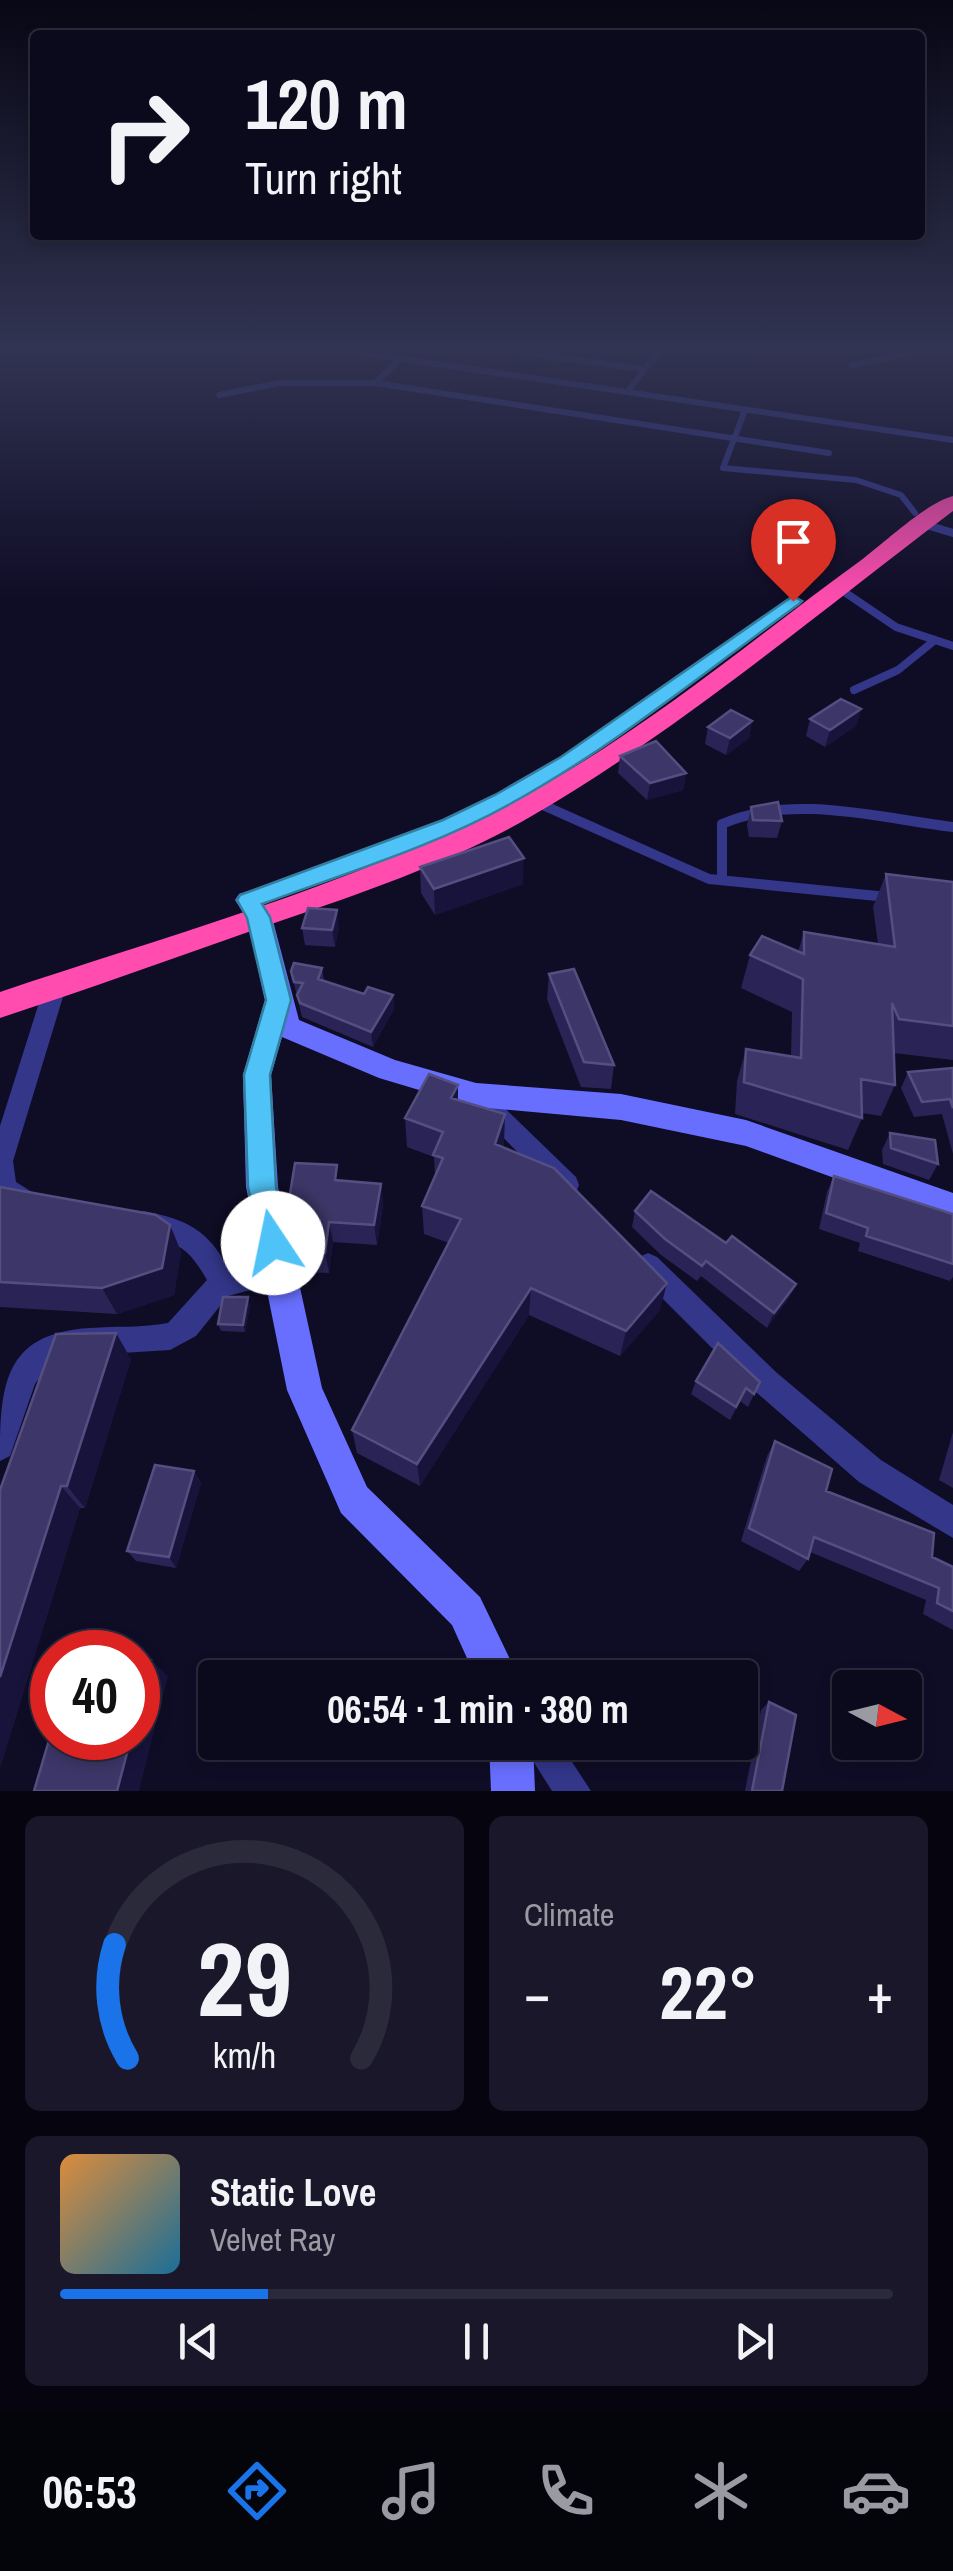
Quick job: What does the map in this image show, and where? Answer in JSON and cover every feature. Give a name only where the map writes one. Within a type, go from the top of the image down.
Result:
[{"type":"highway","points":[[0,984],[134,950],[464,839],[535,802],[599,762],[840,589],[953,485]]},
{"type":"highway","points":[[254,909],[451,825],[568,762],[919,518],[953,502]]},
{"type":"highway","points":[[0,1005],[55,987],[134,950]]},
{"type":"street","points":[[254,909],[288,1027],[389,1070],[476,1095],[621,1106],[746,1133],[953,1207]]},
{"type":"street","points":[[47,1205],[10,1196],[2,1185],[1,1162],[55,987]]},
{"type":"street","points":[[279,1000],[257,1075],[262,1187],[306,1390],[354,1500],[466,1611],[489,1660]]},
{"type":"street","points":[[476,1095],[590,1208]]},
{"type":"street","points":[[124,1219],[182,1230],[202,1245],[222,1285]]},
{"type":"street","points":[[627,1245],[768,1384],[870,1471],[953,1523]]},
{"type":"street","points":[[0,1446],[30,1365],[41,1353],[61,1344],[168,1337],[188,1326],[222,1285],[279,1270]]},
{"type":"street","points":[[512,1760],[513,1791]]},
{"type":"street","points":[[551,1760],[573,1791]]},
{"type":"lane","points":[[683,433],[829,453]]},
{"type":"lane","points":[[737,433],[723,468],[856,480],[901,495],[919,518],[953,532]]},
{"type":"lane","points":[[902,433],[953,440]]},
{"type":"lane","points":[[840,589],[896,627],[953,646]]},
{"type":"lane","points":[[854,690],[898,670],[936,640]]},
{"type":"lane","points":[[535,802],[664,862],[722,880],[906,899]]},
{"type":"lane","points":[[722,880],[722,824],[739,813],[800,810],[953,827]]},
{"type":"building","points":[[841,699],[861,709],[830,730],[810,719]]},
{"type":"building","points":[[731,710],[752,721],[730,738],[708,727]]},
{"type":"building","points":[[656,741],[686,773],[650,783],[620,756]]},
{"type":"building","points":[[778,802],[782,821],[753,820],[751,807]]},
{"type":"building","points":[[509,837],[524,858],[434,889],[420,867]]},
{"type":"building","points":[[886,874],[953,882],[953,1026],[899,1019],[892,1003],[895,1085],[861,1079],[862,1118],[744,1082],[746,1049],[801,1058],[803,979],[750,955],[762,936],[804,954],[804,932],[895,947]]},
{"type":"building","points":[[308,908],[337,910],[332,930],[302,928]]},
{"type":"building","points":[[294,963],[322,968],[318,979],[364,994],[368,987],[393,995],[371,1032],[300,1003],[297,995],[303,983],[294,982]]},
{"type":"building","points":[[574,969],[614,1065],[584,1062],[549,974]]},
{"type":"building","points":[[953,1068],[953,1108],[950,1099],[922,1102],[908,1072]]},
{"type":"building","points":[[429,1074],[458,1085],[451,1098],[505,1114],[495,1144],[554,1168],[667,1283],[626,1331],[531,1288],[417,1464],[352,1430],[461,1219],[422,1206],[443,1158],[433,1155],[443,1132],[405,1118]]},
{"type":"building","points":[[890,1133],[935,1140],[938,1164],[891,1148]]},
{"type":"building","points":[[295,1163],[337,1165],[335,1180],[381,1184],[374,1225],[329,1222],[325,1253],[295,1252],[287,1212]]},
{"type":"building","points":[[834,1176],[953,1214],[953,1264],[866,1236],[868,1228],[826,1213]]},
{"type":"building","points":[[0,1187],[156,1215],[170,1225],[162,1268],[102,1288],[0,1282]]},
{"type":"building","points":[[651,1191],[726,1243],[732,1236],[796,1284],[774,1313],[706,1261],[702,1266],[665,1239],[635,1211]]},
{"type":"building","points":[[223,1297],[248,1297],[243,1325],[218,1324]]},
{"type":"building","points":[[116,1333],[67,1486],[61,1486],[0,1677],[0,1490],[56,1334]]},
{"type":"building","points":[[718,1343],[760,1382],[754,1394],[746,1388],[736,1407],[696,1381]]},
{"type":"building","points":[[775,1441],[832,1469],[826,1491],[934,1533],[932,1557],[953,1567],[953,1611],[937,1603],[939,1588],[814,1537],[808,1559],[749,1528]]},
{"type":"building","points":[[155,1465],[194,1471],[169,1557],[127,1551]]},
{"type":"building","points":[[769,1702],[796,1715],[782,1791],[752,1791]]},
{"type":"building","points":[[43,1760],[125,1760],[117,1791],[34,1791]]},
{"type":"route","points":[[273,1243],[262,1187],[257,1075],[279,1000],[259,917],[248,900],[451,825],[502,800],[568,762],[793,601]]}]
